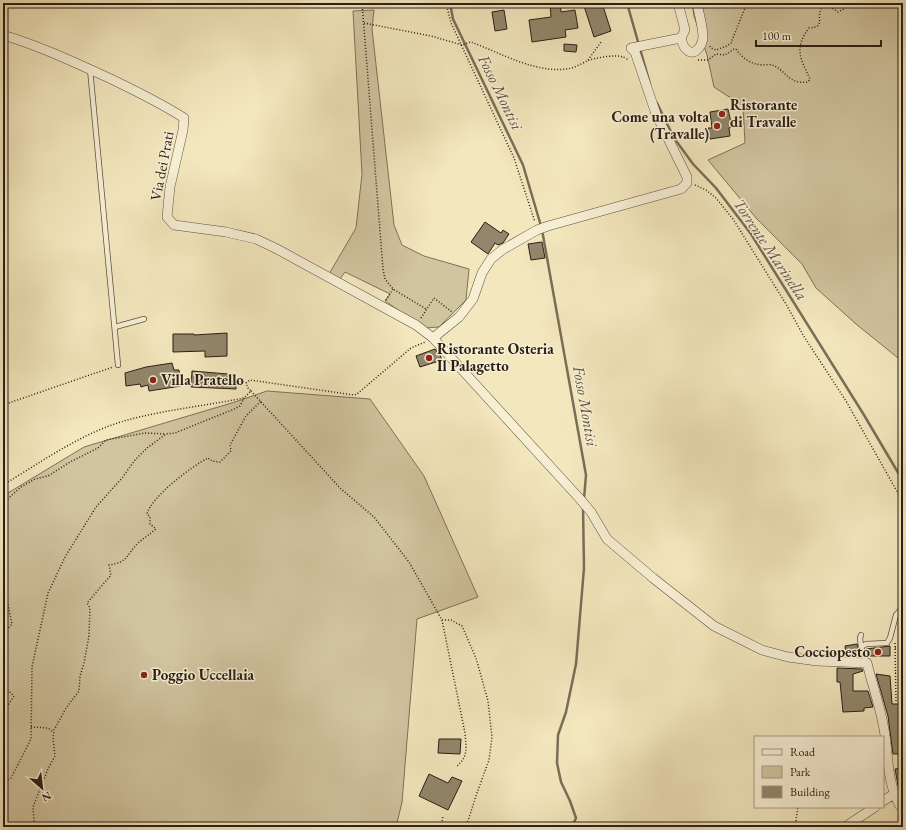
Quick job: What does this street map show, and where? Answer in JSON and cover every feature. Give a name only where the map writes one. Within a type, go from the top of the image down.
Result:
[{"type":"street","points":[[678,3],[685,30],[681,38],[684,47],[689,51],[695,52],[700,46],[702,38],[697,3]]},
{"type":"street","name":"Via dei Prati","points":[[3,35],[53,53],[90,69],[164,105],[184,118],[183,130],[170,188],[167,217],[174,225],[226,232],[256,239],[277,249],[416,326],[433,338],[580,499],[591,512],[607,539],[653,578],[714,626],[762,650],[788,657],[817,661],[867,663]]},
{"type":"street","points":[[433,338],[458,317],[473,299],[482,273],[490,260],[502,250],[537,230],[548,226],[681,189],[687,183],[687,177],[656,114],[635,52],[631,48],[681,38]]},
{"type":"street","points":[[867,663],[884,728],[887,763],[894,794],[902,808]]},
{"type":"street","points":[[884,800],[894,794]]},
{"type":"street","points":[[845,827],[874,808]]},
{"type":"lane","points":[[90,69],[118,365]]},
{"type":"lane","points":[[115,327],[144,320]]},
{"type":"lane","points":[[861,647],[866,644],[887,643],[890,638],[896,615],[903,607]]},
{"type":"lane","points":[[861,635],[861,647],[867,663]]},
{"type":"path","points":[[362,3],[385,279],[393,290],[426,309]]},
{"type":"path","points":[[446,3],[451,23],[514,158],[537,230]]},
{"type":"path","points":[[700,46],[706,47],[709,45],[711,48],[716,50],[727,46],[733,40],[733,36],[740,23],[747,3]]},
{"type":"path","points":[[698,60],[708,60],[716,54],[725,54],[734,49],[746,60],[757,64],[772,65],[788,78],[800,83],[808,82],[810,79],[800,56],[801,38],[808,28],[818,26],[821,10],[826,4],[838,12],[844,9],[845,3]]},
{"type":"path","points":[[364,23],[431,36],[462,45],[471,42],[536,67],[552,70],[569,69],[588,60],[623,56],[631,65]]},
{"type":"path","points":[[588,60],[601,42]]},
{"type":"path","points":[[687,183],[706,190],[716,198],[733,219],[786,304],[803,335],[846,402],[903,502]]},
{"type":"path","points":[[382,307],[393,290]]},
{"type":"path","points":[[416,326],[434,298],[458,317]]},
{"type":"path","points":[[433,338],[411,348],[354,395],[250,380],[246,383],[248,388],[340,488],[374,517],[409,562],[442,620],[465,733],[467,750],[463,761],[456,767]]},
{"type":"path","points":[[3,405],[118,365]]},
{"type":"path","points":[[3,503],[21,487],[35,479],[48,476],[70,462],[98,448],[106,440],[145,433],[175,433],[240,406],[244,398],[251,391]]},
{"type":"path","points":[[3,485],[86,436],[123,421],[244,398]]},
{"type":"path","points":[[20,827],[25,826],[34,820],[33,806],[55,756],[52,738],[53,732],[66,708],[79,691],[80,676],[84,663],[88,636],[90,608],[88,603],[111,576],[109,565],[124,561],[138,544],[156,529],[150,524],[148,510],[162,493],[200,462],[208,458],[212,461],[220,462],[231,451],[230,445],[246,416],[261,401]]},
{"type":"path","points":[[3,783],[11,778],[31,739],[32,667],[48,594],[65,557],[96,507],[122,478],[135,460],[147,448],[166,434]]},
{"type":"path","points":[[3,581],[12,624],[5,632],[3,640]]},
{"type":"path","points":[[442,620],[451,620],[462,626],[476,658],[488,701],[492,737],[490,760],[466,827]]},
{"type":"path","points":[[895,642],[896,701],[903,700]]},
{"type":"path","points":[[895,648],[903,648]]},
{"type":"path","points":[[3,654],[7,668],[3,680]]},
{"type":"path","points":[[895,673],[903,674]]},
{"type":"path","points":[[3,686],[14,696],[5,710],[3,710]]},
{"type":"path","points":[[31,728],[48,728],[53,732]]},
{"type":"path","points":[[795,827],[798,808]]},
{"type":"path","points":[[441,827],[443,816]]},
{"type":"path","points":[[27,827],[41,827]]},
{"type":"green space","points":[[692,3],[903,3],[903,362],[856,324],[816,288],[802,264],[757,219],[708,160],[745,143],[743,106],[714,87],[707,55],[694,16]]},
{"type":"green space","points":[[374,10],[372,29],[394,225],[402,245],[424,256],[469,269],[466,300],[439,327],[425,328],[385,301],[390,294],[345,272],[340,279],[329,274],[356,228],[362,174],[353,11]]},
{"type":"green space","points":[[267,391],[370,399],[424,476],[478,597],[417,619],[402,802],[396,827],[3,827],[3,496],[84,447]]},
{"type":"building","points":[[550,3],[560,3],[561,12],[575,10],[578,28],[565,30],[566,37],[532,42],[529,20],[551,17]]},
{"type":"building","points":[[583,3],[602,3],[611,31],[594,37]]},
{"type":"building","points":[[504,10],[507,29],[495,31],[492,12]]},
{"type":"building","points":[[564,44],[577,45],[576,52],[564,51]]},
{"type":"building","points":[[728,109],[732,127],[729,128],[730,136],[710,139],[708,128],[712,128],[710,112]]},
{"type":"building","points":[[485,222],[501,233],[503,230],[509,234],[503,243],[498,245],[495,243],[488,254],[471,242]]},
{"type":"building","points":[[542,242],[545,258],[531,260],[528,244]]},
{"type":"building","points":[[227,333],[227,356],[205,357],[205,351],[173,352],[173,334],[194,335]]},
{"type":"building","points":[[435,349],[442,360],[420,367],[416,356]]},
{"type":"building","name":"Villa Pratello","points":[[172,363],[174,370],[179,370],[181,386],[149,391],[148,385],[141,387],[140,384],[126,386],[125,373],[146,367]]},
{"type":"building","points":[[192,371],[228,374],[227,377],[236,378],[236,389],[191,387]]},
{"type":"building","points":[[857,644],[861,657],[846,656],[845,646]]},
{"type":"building","name":"Cocciopesto","points":[[890,646],[890,656],[869,656],[866,649]]},
{"type":"building","points":[[837,668],[862,669],[863,671],[853,674],[853,691],[868,691],[873,707],[864,708],[864,711],[843,712],[840,682],[837,682]]},
{"type":"building","points":[[876,674],[890,676],[892,704],[903,704],[903,754],[893,754],[888,716]]},
{"type":"building","points":[[439,739],[461,739],[460,754],[438,753]]},
{"type":"building","points":[[902,768],[903,798],[898,785],[895,769]]},
{"type":"building","points":[[429,774],[448,783],[452,777],[462,781],[448,810],[419,796]]},
{"type":"waterway","name":"Fosso Montisi","points":[[450,3],[453,19],[523,165],[541,226]]},
{"type":"waterway","name":"Torrente Marinella","points":[[627,3],[650,84]]},
{"type":"waterway","name":"Torrente Marinella","points":[[657,103],[674,138],[693,164],[716,188],[751,234],[864,415],[903,481]]},
{"type":"waterway","name":"Fosso Montisi","points":[[542,230],[586,475],[584,499]]},
{"type":"waterway","name":"Fosso Montisi","points":[[572,827],[576,818],[561,782],[557,763],[558,735],[566,712],[576,664],[584,568],[583,506]]},
{"type":"place","name":"Ristorante di Travalle","points":[[722,114]]},
{"type":"place","name":"Come una volta (Travalle)","points":[[717,126]]},
{"type":"place","name":"Ristorante Osteria Il Palagetto","points":[[429,358]]},
{"type":"place","name":"Villa Pratello","points":[[153,380]]},
{"type":"place","name":"Cocciopesto","points":[[878,652]]},
{"type":"place","name":"Poggio Uccellaia","points":[[144,675]]}]
